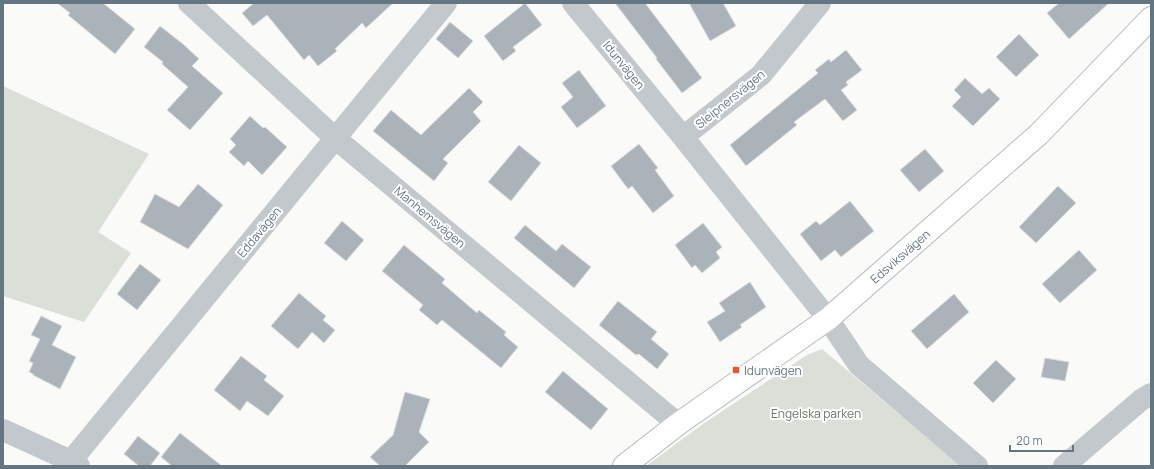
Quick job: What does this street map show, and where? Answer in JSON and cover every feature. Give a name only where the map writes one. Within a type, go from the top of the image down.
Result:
[{"type":"street","name":"Manhemsvägen","points":[[189,3],[335,138],[678,424]]},
{"type":"street","name":"Eddavägen","points":[[75,463],[335,138],[446,3]]},
{"type":"street","name":"Idunvägen","points":[[573,3],[683,136],[828,319],[859,365],[978,466]]},
{"type":"street","name":"Sleipnersvägen","points":[[683,136],[761,75],[820,3]]},
{"type":"street","name":"Edsviksvägen","points":[[624,466],[678,424],[828,319],[1039,134],[1151,18]]},
{"type":"street","points":[[1064,466],[1141,400],[1151,394]]},
{"type":"street","points":[[3,430],[75,463]]},
{"type":"green space","points":[[3,86],[149,154],[98,232],[131,253],[84,322],[3,296]]},
{"type":"green space","name":"Engelska parken","points":[[822,349],[961,466],[646,466],[703,424],[807,355]]},
{"type":"building","points":[[57,3],[103,3],[135,29],[115,54],[68,15],[70,13]]},
{"type":"building","points":[[254,3],[393,3],[366,28],[362,23],[335,49],[337,51],[318,66],[309,55],[304,60],[267,15],[253,26],[242,13]]},
{"type":"building","points":[[525,3],[542,25],[513,47],[516,51],[503,61],[484,36]]},
{"type":"building","points":[[615,3],[645,3],[702,78],[682,93]]},
{"type":"building","points":[[689,3],[723,3],[736,26],[710,41]]},
{"type":"building","points":[[1059,3],[1109,3],[1069,39],[1047,13]]},
{"type":"building","points":[[450,22],[473,41],[458,58],[436,39]]},
{"type":"building","points":[[160,26],[199,59],[192,66],[223,93],[190,130],[167,110],[188,87],[162,64],[163,62],[144,47]]},
{"type":"building","points":[[1019,34],[1039,55],[1016,77],[996,57]]},
{"type":"building","points":[[846,50],[862,70],[846,82],[848,85],[841,90],[857,110],[843,121],[825,99],[794,122],[797,125],[746,166],[730,145],[818,73],[815,70],[829,59],[831,62]]},
{"type":"building","points":[[579,70],[606,106],[577,128],[561,107],[573,97],[562,83]]},
{"type":"building","points":[[965,78],[982,94],[989,88],[1000,99],[973,126],[952,106],[961,97],[954,90]]},
{"type":"building","points":[[469,88],[483,102],[473,112],[481,121],[443,159],[448,163],[434,181],[373,131],[391,110],[421,135]]},
{"type":"building","points":[[250,116],[263,128],[265,127],[287,147],[262,175],[248,161],[244,166],[229,152],[236,145],[230,139]]},
{"type":"building","points":[[639,144],[658,168],[655,170],[674,196],[653,213],[632,186],[628,189],[611,166]]},
{"type":"building","points":[[519,145],[541,163],[511,201],[488,182]]},
{"type":"building","points":[[925,149],[944,171],[919,192],[900,170]]},
{"type":"building","points":[[198,184],[223,205],[188,249],[140,222],[155,194],[179,207]]},
{"type":"building","points":[[1058,186],[1076,203],[1036,243],[1019,227]]},
{"type":"building","points":[[850,201],[874,231],[841,257],[835,250],[821,261],[800,234],[816,221],[820,225]]},
{"type":"building","points":[[342,221],[364,240],[346,261],[324,243]]},
{"type":"building","points":[[703,223],[722,247],[716,252],[720,258],[702,273],[695,265],[692,268],[675,245]]},
{"type":"building","points":[[525,225],[556,251],[562,244],[591,267],[574,288],[514,238]]},
{"type":"building","points":[[404,245],[445,279],[442,283],[477,313],[479,310],[506,332],[504,335],[518,347],[501,368],[442,320],[437,325],[419,310],[423,305],[382,271]]},
{"type":"building","points":[[1079,250],[1097,270],[1060,303],[1042,284]]},
{"type":"building","points":[[140,264],[161,280],[137,310],[117,294]]},
{"type":"building","points":[[750,282],[766,307],[740,325],[742,327],[720,342],[707,322],[725,311],[719,303]]},
{"type":"building","points":[[299,293],[326,316],[323,320],[335,330],[324,343],[312,332],[298,349],[271,326]]},
{"type":"building","points":[[954,294],[969,312],[927,349],[911,331]]},
{"type":"building","points":[[618,301],[657,332],[651,339],[669,354],[657,369],[639,354],[636,355],[599,325]]},
{"type":"building","points":[[41,316],[62,326],[52,345],[76,357],[60,389],[29,372],[33,363],[29,361],[40,339],[31,335]]},
{"type":"building","points":[[241,356],[267,376],[264,380],[284,396],[268,416],[247,401],[240,411],[214,390]]},
{"type":"building","points":[[1045,358],[1069,362],[1065,381],[1041,377]]},
{"type":"building","points":[[996,360],[1016,379],[993,403],[973,383]]},
{"type":"building","points":[[563,371],[608,409],[591,430],[545,392]]},
{"type":"building","points":[[405,392],[430,399],[419,432],[429,442],[405,466],[380,466],[370,457],[393,435]]},
{"type":"building","points":[[180,433],[222,466],[172,466],[161,457]]},
{"type":"building","points":[[138,436],[160,453],[150,466],[139,466],[124,454]]},
{"type":"place","name":"Idunvägen","points":[[736,370]]}]
